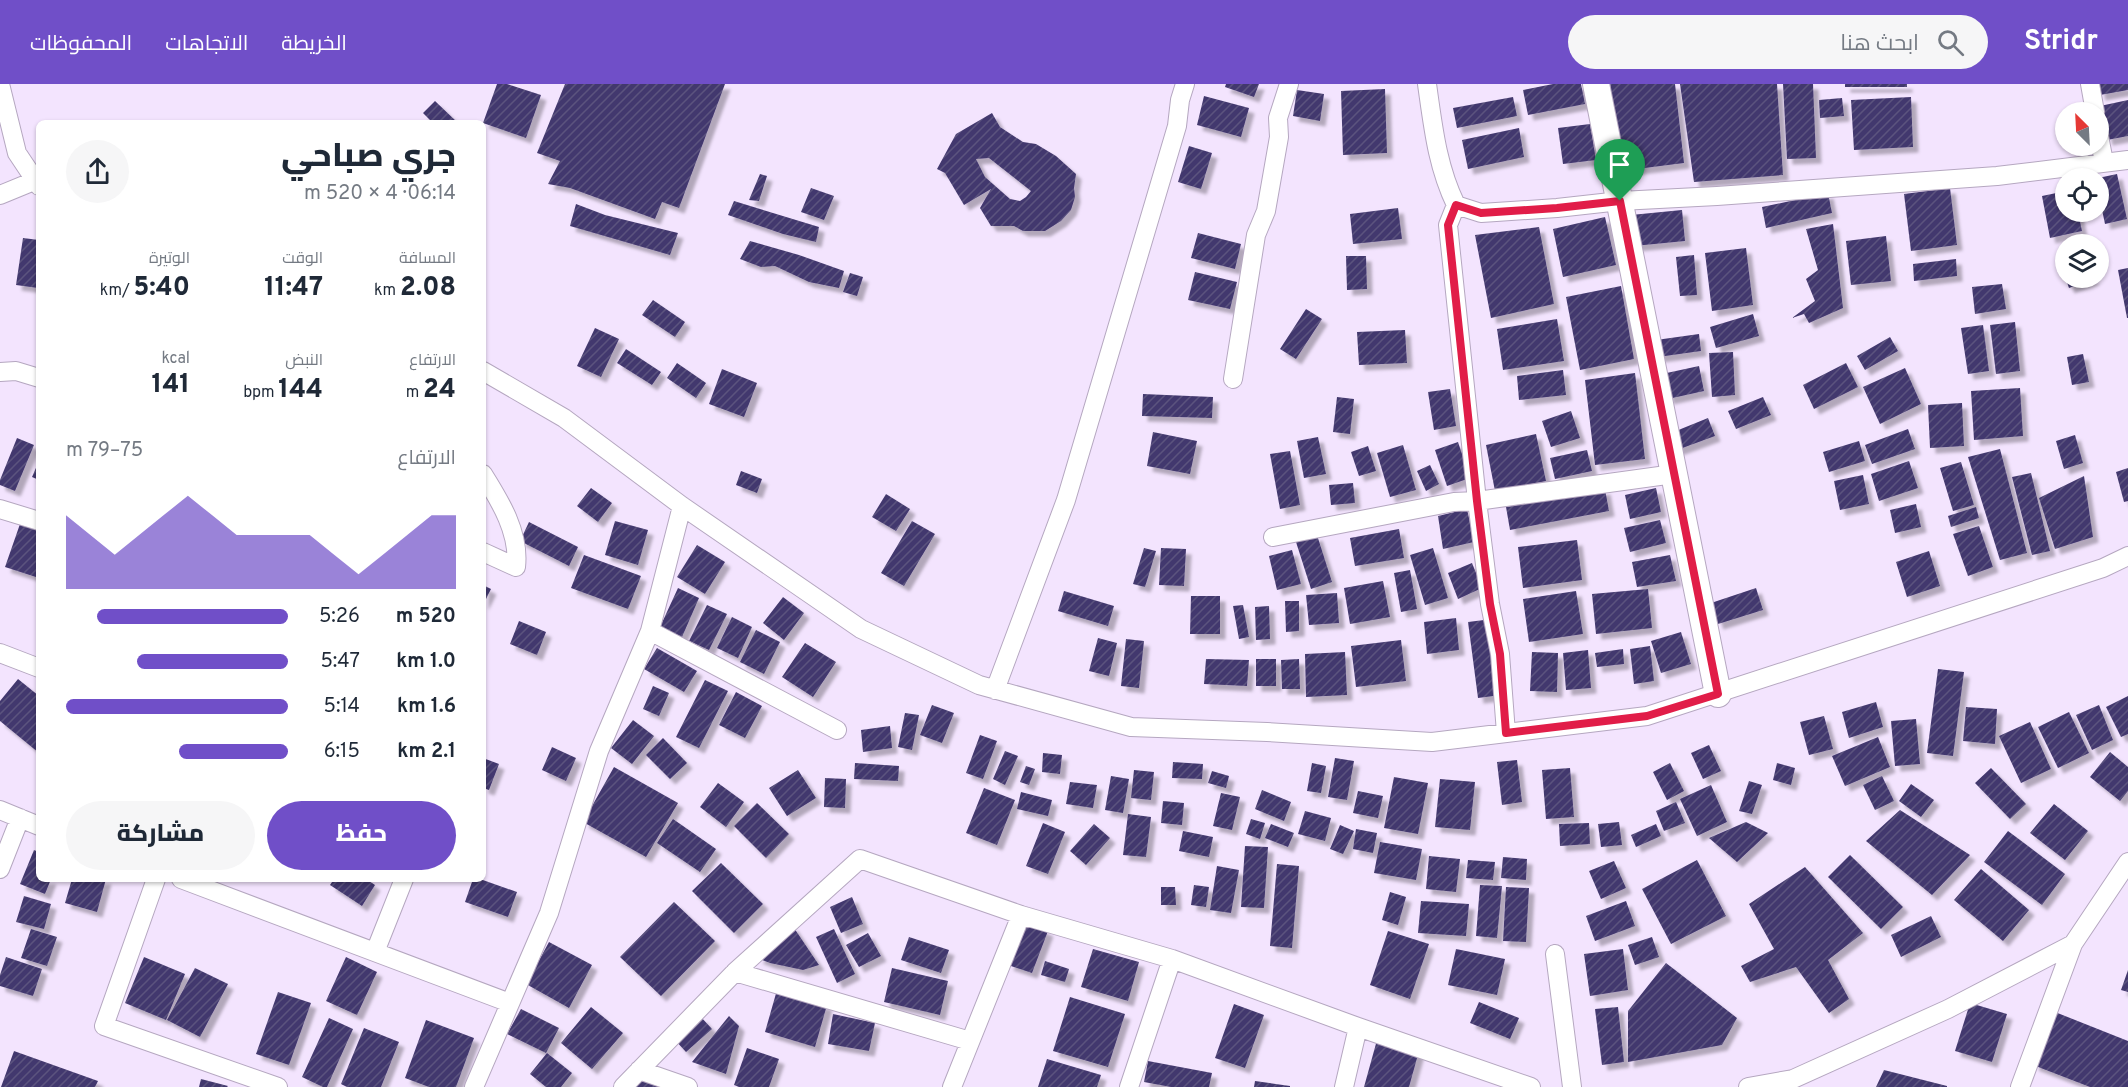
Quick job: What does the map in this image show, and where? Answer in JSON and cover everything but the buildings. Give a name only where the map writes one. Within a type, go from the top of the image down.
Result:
[{"type":"street","points":[[0,84],[17,153],[36,183],[0,195]]},
{"type":"street","points":[[995,690],[1066,500],[1177,126],[1180,100],[1185,84]]},
{"type":"street","points":[[1233,380],[1256,235],[1266,211],[1279,137],[1278,118],[1289,84]]},
{"type":"street","points":[[1427,84],[1438,156],[1456,205],[1448,225],[1477,501],[1490,604],[1500,654],[1506,733]]},
{"type":"street","points":[[1596,84],[1718,694]]},
{"type":"street","points":[[2090,84],[2093,102]]},
{"type":"street","points":[[2103,156],[2104,162]]},
{"type":"street","points":[[1456,205],[1481,213],[1557,208],[1620,201],[1997,176],[2128,160]]},
{"type":"street","points":[[0,372],[16,371],[36,377]]},
{"type":"street","points":[[486,373],[564,418],[682,506],[861,629],[979,685],[1131,727],[1432,742],[1647,716],[2103,568],[2128,556]]},
{"type":"street","points":[[1273,537],[1454,502],[1477,501],[1674,474]]},
{"type":"street","points":[[486,479],[504,510],[516,541],[518,553],[516,567],[486,553]]},
{"type":"street","points":[[474,1087],[549,913],[599,751],[650,631],[682,506]]},
{"type":"street","points":[[0,508],[36,520]]},
{"type":"street","points":[[650,631],[837,730]]},
{"type":"street","points":[[0,653],[36,667]]},
{"type":"street","points":[[0,810],[36,825]]},
{"type":"street","points":[[0,869],[20,818]]},
{"type":"street","points":[[623,1087],[735,972],[860,859],[1021,915],[1172,959],[1524,1086]]},
{"type":"street","points":[[2020,1087],[2073,944],[2128,862]]},
{"type":"street","points":[[155,882],[104,1026],[278,1087]]},
{"type":"street","points":[[189,882],[510,1003]]},
{"type":"street","points":[[375,952],[403,882]]},
{"type":"street","points":[[952,1087],[1021,915]]},
{"type":"street","points":[[1748,1087],[1793,1083],[1948,1009],[2073,944]]},
{"type":"street","points":[[1554,954],[1572,1087]]},
{"type":"street","points":[[1129,1087],[1172,959]]},
{"type":"street","points":[[735,972],[970,1041]]},
{"type":"street","points":[[1344,1087],[1358,1027]]},
{"type":"street","points":[[639,1070],[688,1087]]},
{"type":"route","points":[[1620,201],[1718,694],[1647,716],[1506,733],[1500,654],[1490,604],[1477,501],[1448,225],[1456,205],[1481,213],[1620,201]]}]
